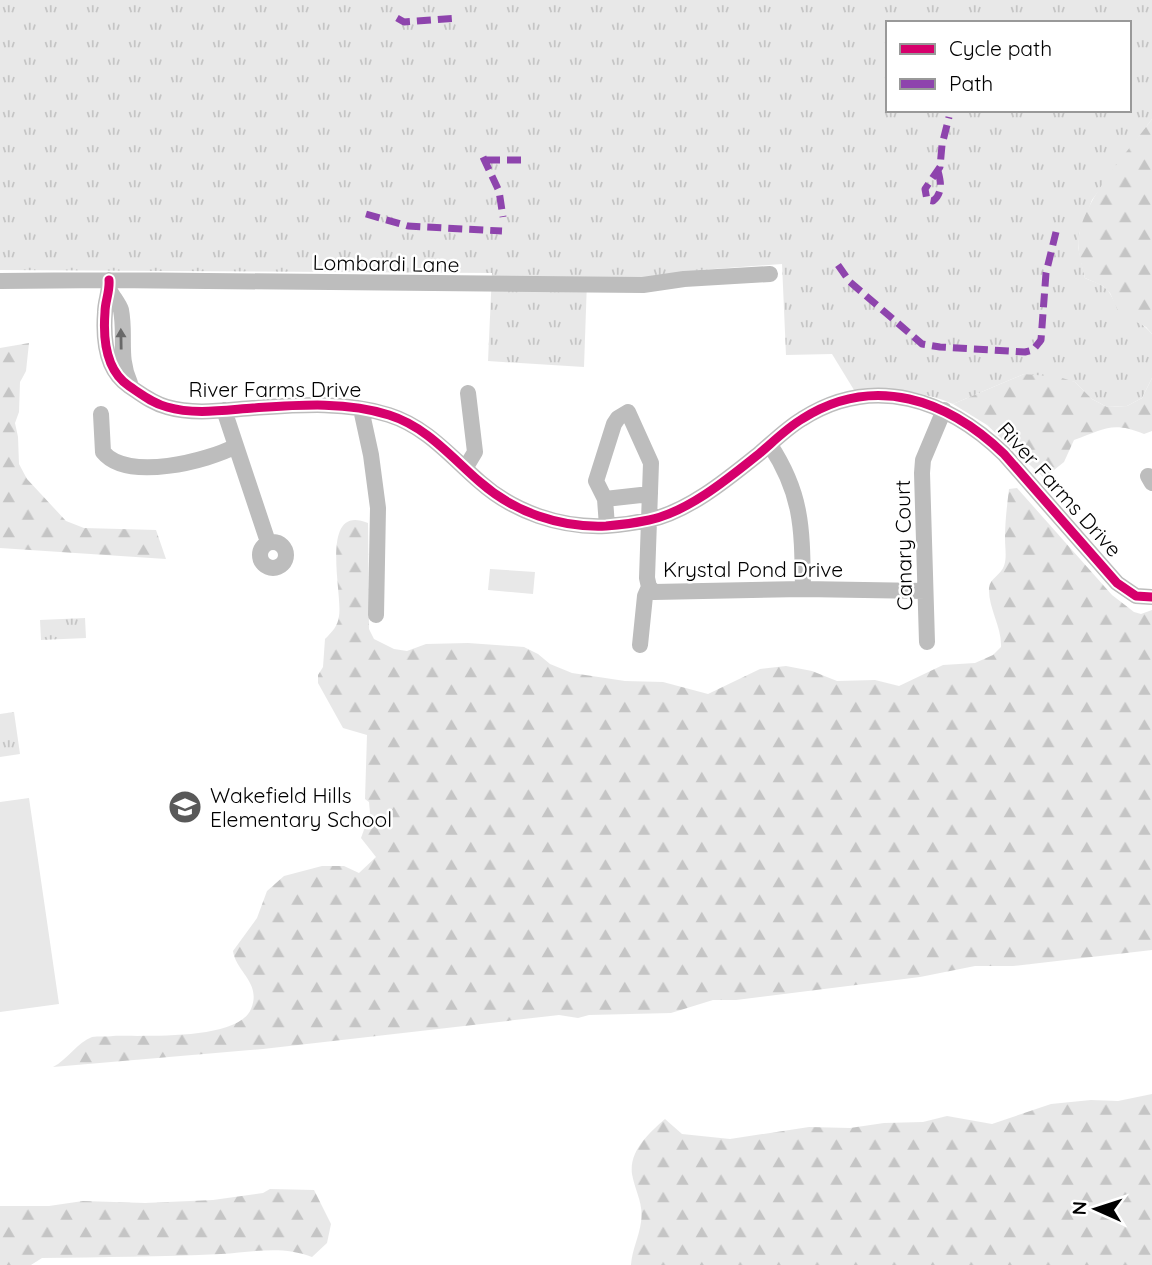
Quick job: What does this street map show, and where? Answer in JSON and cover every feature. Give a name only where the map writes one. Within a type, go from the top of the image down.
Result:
[{"type":"street","name":"Lombardi Lane","points":[[0,281],[109,285],[643,285],[684,279],[770,274]]},
{"type":"street","name":"River Farms Drive","points":[[109,285],[105,309],[108,354],[118,378],[151,401],[191,411],[323,405],[361,408],[391,415],[443,446],[497,495],[528,513],[569,524],[607,526],[649,521],[677,510],[716,487],[789,428],[816,411],[861,396],[903,397],[944,410],[984,435],[1117,583],[1136,596],[1152,597]]},
{"type":"street","points":[[466,467],[475,452],[468,393]]},
{"type":"street","points":[[361,408],[378,508],[376,615]]},
{"type":"street","points":[[224,410],[268,542]]},
{"type":"street","name":"Canary Court","points":[[927,642],[922,473],[923,460],[944,410]]},
{"type":"street","name":"Krystal Pond Drive","points":[[605,499],[596,481],[614,424],[628,412],[651,463],[649,587],[654,592],[803,589],[925,591]]},
{"type":"street","points":[[101,414],[103,452],[111,460],[121,464],[147,467],[189,463],[219,455],[236,446]]},
{"type":"street","points":[[769,445],[781,461],[797,500],[802,534],[803,589]]},
{"type":"street","points":[[607,526],[605,499],[650,494]]},
{"type":"street","points":[[640,645],[645,596],[649,587]]},
{"type":"green space","points":[[0,0],[1152,0],[1152,119],[1092,200],[1079,234],[1078,247],[1085,278],[1104,287],[1122,310],[1152,334],[1152,378],[1142,398],[1127,406],[1107,407],[1092,399],[1075,382],[1024,374],[953,404],[904,391],[854,390],[832,354],[786,355],[782,264],[700,270],[642,281],[587,281],[584,367],[488,361],[492,273],[0,270]]},
{"type":"green space","points":[[1152,119],[1152,334],[1146,327],[1119,313],[1110,293],[1103,286],[1085,278],[1078,246],[1083,220],[1090,204]]},
{"type":"green space","points":[[29,343],[26,371],[20,382],[19,412],[15,423],[19,464],[27,479],[66,521],[84,528],[156,530],[166,559],[0,548],[0,348]]},
{"type":"green space","points":[[1024,374],[1059,377],[1075,382],[1092,399],[1107,407],[1127,406],[1142,398],[1152,378],[1152,431],[1144,434],[1116,427],[1074,440],[1064,462],[1044,478],[987,425],[953,404]]},
{"type":"green space","points":[[1017,488],[1112,595],[1134,612],[1141,614],[1152,610],[1152,950],[1013,966],[975,966],[920,977],[736,1000],[713,1000],[671,1013],[589,1015],[578,1018],[559,1015],[263,1049],[53,1067],[92,1037],[188,1034],[228,1027],[243,1019],[251,1009],[253,992],[233,951],[257,918],[267,891],[284,876],[322,866],[344,866],[359,873],[376,857],[361,838],[370,813],[369,802],[365,799],[367,735],[343,728],[318,683],[318,675],[323,667],[325,639],[336,626],[339,616],[336,554],[343,526],[353,520],[368,523],[369,629],[374,639],[394,649],[407,651],[426,644],[468,643],[524,647],[550,664],[572,673],[625,681],[663,682],[708,694],[760,669],[786,666],[812,671],[837,681],[875,680],[899,686],[943,665],[975,663],[993,655],[1001,647],[989,588],[1005,563],[1009,489]]},
{"type":"green space","points":[[490,569],[535,572],[533,594],[488,590]]},
{"type":"green space","points":[[85,618],[86,638],[41,640],[40,620]]},
{"type":"green space","points":[[14,712],[20,754],[0,757],[0,714]]},
{"type":"green space","points":[[29,798],[59,1004],[0,1012],[0,802]]},
{"type":"green space","points":[[1152,1094],[1152,1265],[631,1265],[642,1215],[632,1166],[637,1150],[665,1119],[682,1134],[730,1139],[809,1127],[850,1128],[884,1123],[923,1122],[947,1116],[992,1124],[1051,1104],[1091,1100],[1118,1101]]},
{"type":"green space","points":[[270,1189],[314,1190],[331,1224],[327,1243],[312,1257],[290,1251],[267,1250],[199,1255],[42,1258],[31,1265],[0,1265],[0,1206],[49,1206],[83,1201],[145,1203],[213,1200],[263,1193]]},
{"type":"marked path","points":[[397,18],[404,22],[458,18]]},
{"type":"marked path","points":[[938,171],[940,191],[933,201],[927,200],[925,189],[940,167],[949,117]]},
{"type":"marked path","points":[[483,157],[499,191],[503,217]]},
{"type":"marked path","points":[[486,160],[523,160]]},
{"type":"marked path","points":[[366,214],[408,226],[502,231]]},
{"type":"marked path","points":[[838,265],[850,282],[922,344],[1025,352],[1033,350],[1041,340],[1046,273],[1056,232]]},
{"type":"cycle path","points":[[109,280],[105,332],[110,362],[121,379],[152,401],[188,411],[322,405],[389,415],[427,435],[493,493],[508,502],[538,516],[572,524],[611,526],[664,516],[708,493],[791,426],[829,405],[856,397],[909,399],[959,419],[982,435],[1004,454],[1117,583],[1136,596],[1152,597]]},
{"type":"place","name":"Wakefield Hills Elementary School","points":[[185,807]]}]
